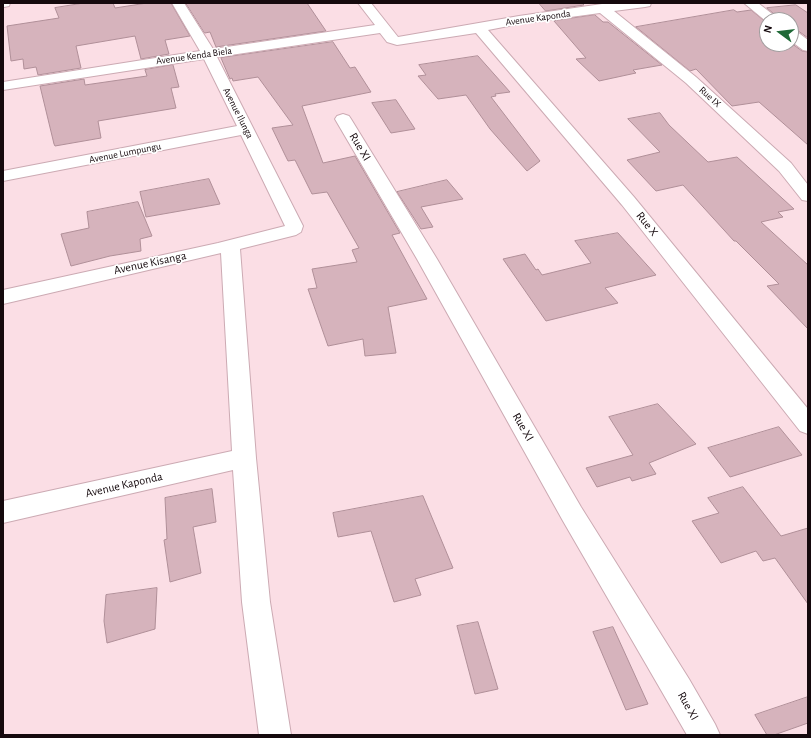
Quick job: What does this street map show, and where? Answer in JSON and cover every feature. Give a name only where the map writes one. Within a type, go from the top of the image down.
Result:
[{"type":"street","name":"Avenue Ilunga","points":[[178,3],[203,42],[294,226]]},
{"type":"street","points":[[364,3],[384,28]]},
{"type":"street","name":"Avenue Kaponda","points":[[384,28],[392,40],[403,41],[519,20],[644,3]]},
{"type":"street","points":[[750,3],[762,12]]},
{"type":"street","name":"Rue IX","points":[[602,8],[691,80],[785,167],[806,190]]},
{"type":"street","name":"Avenue Kenda Biela","points":[[3,86],[384,28]]},
{"type":"street","name":"Rue X","points":[[479,28],[628,201],[808,425]]},
{"type":"street","points":[[799,40],[808,47]]},
{"type":"street","name":"Rue XI","points":[[343,119],[428,259],[572,514],[678,689],[704,735]]},
{"type":"street","name":"Avenue Lumpungu","points":[[3,176],[246,129]]},
{"type":"street","name":"Avenue Kisanga","points":[[3,297],[56,283],[230,246],[289,231],[294,226]]},
{"type":"street","points":[[230,246],[244,458],[256,602],[271,734]]},
{"type":"street","name":"Avenue Kaponda","points":[[3,512],[244,458]]},
{"type":"building","points":[[84,3],[113,3],[115,8],[147,3],[171,3],[190,36],[165,40],[169,54],[141,59],[135,36],[76,46],[81,68],[38,75],[36,67],[24,69],[23,59],[11,61],[7,26],[59,18],[55,8]]},
{"type":"building","points":[[186,3],[307,3],[326,31],[216,47],[210,32],[205,33]]},
{"type":"building","points":[[539,3],[582,3],[584,5],[546,11]]},
{"type":"building","points":[[796,5],[808,13],[808,38],[799,31],[799,12],[772,12],[767,8]]},
{"type":"building","points":[[734,10],[737,12],[751,10],[759,16],[759,52],[799,52],[799,49],[808,52],[808,145],[759,102],[732,106],[696,69],[690,71],[636,27]]},
{"type":"building","points":[[595,15],[603,22],[608,22],[662,65],[633,70],[636,73],[599,81],[576,59],[586,58],[554,21]]},
{"type":"building","points":[[333,42],[350,68],[355,67],[371,92],[302,106],[323,163],[355,156],[400,233],[392,235],[427,299],[388,307],[396,353],[365,356],[363,339],[328,346],[308,289],[317,288],[312,269],[357,262],[352,250],[359,248],[327,192],[312,194],[295,160],[288,161],[272,128],[293,125],[258,77],[233,81],[232,78],[230,79],[221,58]]},
{"type":"building","points":[[478,56],[510,92],[495,94],[496,96],[491,97],[540,161],[527,171],[490,129],[466,95],[438,99],[418,76],[426,75],[419,65]]},
{"type":"building","points":[[173,65],[179,87],[171,88],[176,108],[98,121],[101,138],[55,146],[40,86],[84,79],[85,85],[147,76],[145,70]]},
{"type":"building","points":[[396,100],[415,129],[391,133],[372,103]]},
{"type":"building","points":[[660,113],[669,125],[708,162],[737,157],[794,209],[778,212],[783,217],[761,222],[808,265],[808,329],[767,286],[779,284],[736,241],[734,241],[683,185],[656,191],[627,160],[660,152],[628,119]]},
{"type":"building","points":[[209,179],[220,204],[146,217],[140,192]]},
{"type":"building","points":[[447,180],[463,199],[421,207],[433,227],[421,229],[397,192]]},
{"type":"building","points":[[138,202],[152,236],[140,239],[141,251],[110,256],[71,266],[61,234],[89,228],[87,212]]},
{"type":"building","points":[[618,233],[656,275],[605,288],[618,303],[546,321],[503,259],[525,254],[536,270],[538,269],[542,275],[591,263],[575,241]]},
{"type":"building","points":[[658,404],[696,444],[649,463],[656,474],[632,481],[630,477],[597,487],[586,468],[633,455],[609,417]]},
{"type":"building","points":[[779,427],[802,455],[730,477],[708,448]]},
{"type":"building","points":[[743,487],[781,536],[808,528],[808,604],[775,558],[763,561],[756,551],[721,563],[692,521],[719,513],[708,498]]},
{"type":"building","points":[[212,489],[216,522],[193,527],[201,573],[170,582],[164,540],[167,539],[165,498]]},
{"type":"building","points":[[423,496],[453,568],[415,579],[421,595],[394,602],[371,531],[338,537],[333,513]]},
{"type":"building","points":[[157,588],[155,629],[107,643],[104,621],[106,595]]},
{"type":"building","points":[[478,622],[498,689],[475,694],[457,626]]},
{"type":"building","points":[[613,627],[648,704],[626,710],[593,632]]},
{"type":"building","points":[[808,697],[808,723],[774,735],[767,735],[755,715]]}]
